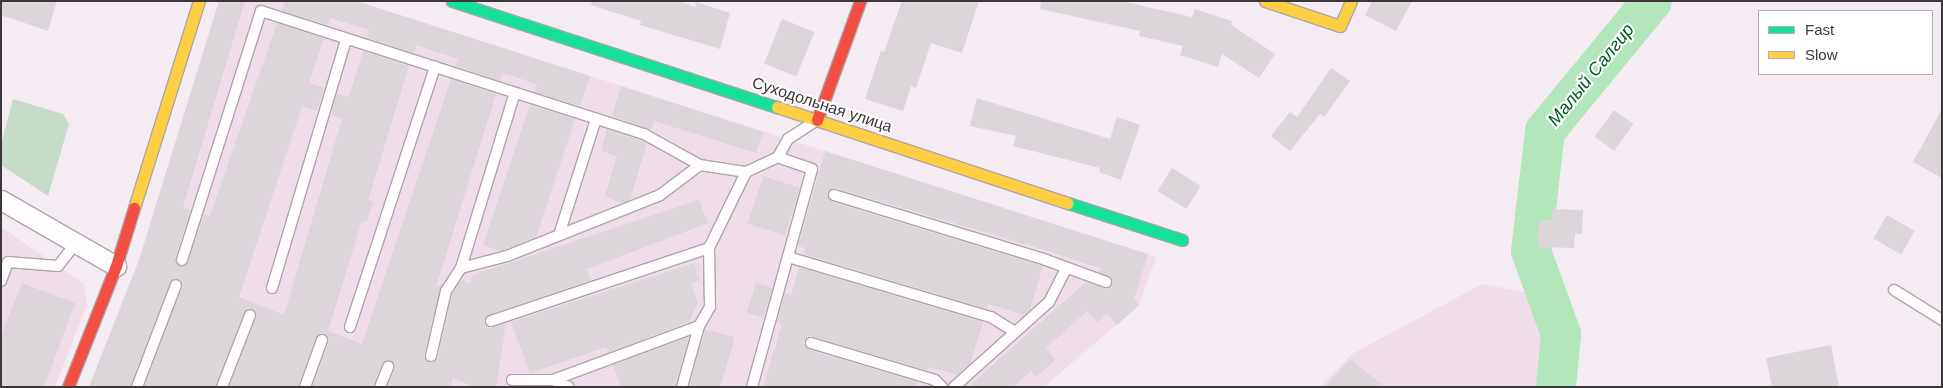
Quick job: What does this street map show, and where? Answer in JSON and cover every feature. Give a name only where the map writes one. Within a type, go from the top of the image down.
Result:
[{"type":"street","points":[[68,387],[116,266],[199,1]]},
{"type":"street","name":"Суходольная улица","points":[[452,1],[1182,240]]},
{"type":"street","points":[[817,120],[860,1]]},
{"type":"street","points":[[1265,1],[1340,26],[1351,1]]},
{"type":"street","points":[[1,200],[116,266]]},
{"type":"lane","points":[[182,260],[261,11],[644,134],[700,165],[746,172],[778,156],[788,139],[817,120]]},
{"type":"lane","points":[[272,288],[346,39]]},
{"type":"lane","points":[[350,327],[435,67]]},
{"type":"lane","points":[[431,356],[446,292],[461,268],[515,93]]},
{"type":"lane","points":[[559,235],[596,119]]},
{"type":"lane","points":[[752,387],[812,169],[778,156]]},
{"type":"lane","points":[[461,268],[507,256],[660,194],[700,165]]},
{"type":"lane","points":[[682,387],[699,326],[710,307],[709,248],[746,172]]},
{"type":"lane","points":[[834,195],[1106,282]]},
{"type":"lane","points":[[1,281],[8,262],[58,266],[76,243]]},
{"type":"lane","points":[[491,321],[709,248]]},
{"type":"lane","points":[[788,257],[991,317],[1015,332]]},
{"type":"lane","points":[[954,387],[1049,302],[1066,268]]},
{"type":"lane","points":[[137,387],[176,285]]},
{"type":"lane","points":[[1894,290],[1942,320]]},
{"type":"lane","points":[[222,387],[250,315]]},
{"type":"lane","points":[[512,380],[553,380],[699,326]]},
{"type":"lane","points":[[305,387],[322,340]]},
{"type":"lane","points":[[811,343],[935,380],[942,387]]},
{"type":"lane","points":[[380,387],[388,367]]},
{"type":"lane","points":[[553,380],[569,387]]},
{"type":"shaded area","points":[[219,1],[356,1],[1156,257],[1139,305],[1044,387],[89,387],[139,260]]},
{"type":"shaded area","points":[[1,227],[84,284],[87,305],[55,387],[1,387]]},
{"type":"shaded area","points":[[1482,284],[1524,292],[1555,337],[1537,387],[1320,387],[1352,354]]},
{"type":"green space","points":[[13,99],[63,114],[69,124],[48,196],[1,165],[1,145]]},
{"type":"building","points":[[1,1],[57,1],[48,31],[1,15]]},
{"type":"building","points":[[219,1],[245,1],[183,207],[191,210],[175,258],[179,266],[188,263],[204,214],[210,216],[277,23],[324,38],[309,83],[324,88],[317,111],[302,106],[239,297],[284,315],[342,119],[331,115],[337,93],[349,97],[363,51],[409,66],[368,200],[373,202],[367,222],[362,221],[328,331],[362,344],[451,79],[496,94],[436,287],[442,285],[424,354],[427,361],[433,362],[438,358],[452,294],[461,280],[470,283],[473,275],[699,200],[708,223],[587,269],[591,280],[486,316],[484,323],[489,328],[506,323],[496,387],[475,387],[453,378],[450,387],[388,387],[395,367],[388,360],[382,364],[373,387],[312,387],[329,342],[327,335],[321,333],[316,338],[298,387],[229,387],[256,317],[256,311],[249,308],[244,313],[215,387],[144,387],[182,287],[182,281],[175,278],[170,283],[130,387],[89,387],[139,260]]},
{"type":"building","points":[[285,1],[356,1],[590,76],[580,106],[534,92],[537,84],[503,73],[500,81],[456,66],[458,59],[416,45],[413,53],[367,38],[369,30],[330,18],[328,25],[282,11]]},
{"type":"building","points":[[592,1],[678,1],[695,7],[696,2],[730,13],[720,49],[640,25],[641,21],[591,5]]},
{"type":"building","points":[[902,1],[979,1],[962,53],[931,43],[916,88],[911,86],[903,111],[865,99],[881,51],[884,52]]},
{"type":"building","points":[[1041,1],[1121,1],[1192,17],[1195,9],[1232,21],[1231,25],[1275,54],[1259,78],[1222,54],[1218,67],[1180,55],[1183,46],[1139,36],[1140,31],[1040,9]]},
{"type":"building","points":[[1372,1],[1412,1],[1396,31],[1365,15]]},
{"type":"building","points":[[782,19],[814,32],[796,77],[764,64]]},
{"type":"building","points":[[1331,68],[1350,81],[1324,117],[1320,114],[1290,151],[1271,136],[1290,112],[1297,117]]},
{"type":"building","points":[[621,86],[763,132],[756,153],[654,121],[651,130],[612,116]]},
{"type":"building","points":[[977,98],[1110,139],[1117,117],[1140,125],[1121,180],[1099,172],[1100,168],[1013,146],[1016,136],[970,126]]},
{"type":"building","points":[[530,105],[575,119],[536,237],[500,251],[483,245]]},
{"type":"building","points":[[1942,109],[1942,178],[1913,162]]},
{"type":"building","points":[[1614,110],[1633,124],[1614,151],[1595,137]]},
{"type":"building","points":[[607,129],[647,143],[630,200],[621,203],[605,196],[617,156],[601,151]]},
{"type":"building","points":[[825,151],[1148,254],[1134,299],[1139,305],[1117,325],[1107,313],[1097,322],[1087,311],[1046,348],[1055,360],[1036,377],[1031,371],[1013,387],[968,387],[1086,282],[1107,289],[1112,285],[1112,278],[1098,272],[1102,269],[1048,251],[836,188],[827,193],[832,202],[1043,266],[1030,310],[1024,315],[988,304],[987,309],[803,254],[805,248],[798,246]]},
{"type":"building","points":[[1172,168],[1201,186],[1187,209],[1158,191]]},
{"type":"building","points":[[763,176],[800,188],[785,236],[748,224]]},
{"type":"building","points":[[1553,209],[1583,210],[1582,234],[1575,234],[1574,248],[1538,247],[1539,220],[1552,220]]},
{"type":"building","points":[[1887,215],[1915,231],[1901,254],[1874,238]]},
{"type":"building","points":[[694,263],[700,280],[691,284],[698,303],[689,322],[608,352],[606,347],[530,373],[511,322]]},
{"type":"building","points":[[799,267],[983,322],[970,364],[957,375],[929,367],[926,370],[810,336],[804,342],[809,350],[918,382],[914,387],[763,387],[782,324],[777,322],[785,293],[791,295]]},
{"type":"building","points":[[22,283],[75,303],[44,387],[1,387],[1,336]]},
{"type":"building","points":[[756,283],[772,288],[763,318],[747,313]]},
{"type":"building","points":[[705,329],[735,337],[720,387],[689,387]]},
{"type":"building","points":[[689,337],[675,387],[621,387],[613,365]]},
{"type":"building","points":[[1831,345],[1839,387],[1772,387],[1766,358]]},
{"type":"building","points":[[1350,359],[1385,387],[1325,387]]},
{"type":"waterway","name":"Малый Салгир","points":[[1556,387],[1561,334],[1531,251],[1545,131],[1652,1]]},
{"type":"traffic: fast","points":[[452,1],[777,107]]},
{"type":"traffic: fast","points":[[1068,203],[1182,240]]},
{"type":"traffic: slow","points":[[134,208],[199,1]]},
{"type":"traffic: slow","points":[[1265,1],[1340,26],[1351,1]]},
{"type":"traffic: slow","points":[[777,107],[1068,203]]},
{"type":"traffic: jam","points":[[817,120],[860,1]]},
{"type":"traffic: jam","points":[[68,387],[116,266],[134,208]]}]
